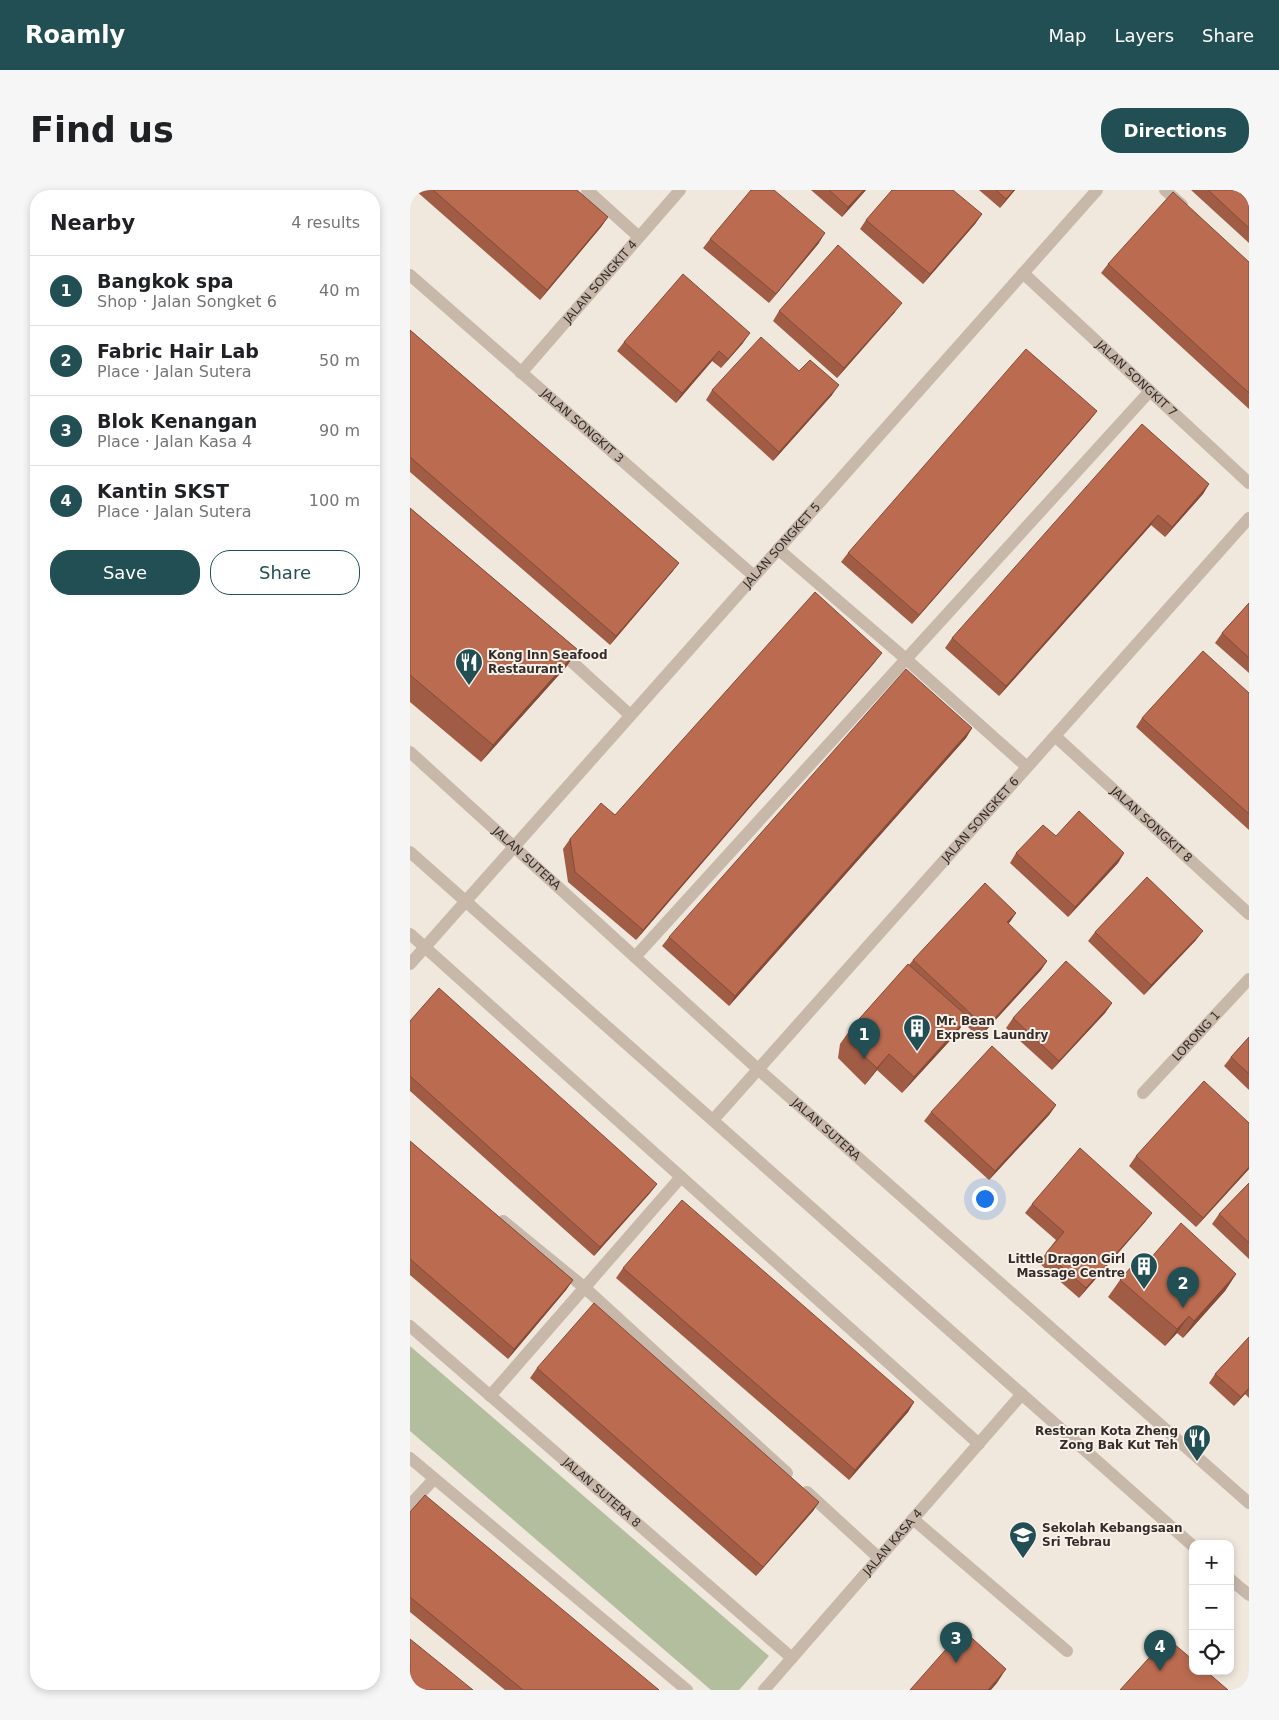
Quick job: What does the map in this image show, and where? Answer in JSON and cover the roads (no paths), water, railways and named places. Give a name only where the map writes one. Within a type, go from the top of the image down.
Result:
[{"type":"street","points":[[587,190],[639,237]]},
{"type":"street","name":"JALAN SONGKIT 4","points":[[521,373],[680,190]]},
{"type":"street","name":"JALAN SONGKET 5","points":[[410,964],[1097,190]]},
{"type":"street","points":[[1165,190],[1193,216]]},
{"type":"street","name":"JALAN SONGKIT 7","points":[[1023,274],[1249,484]]},
{"type":"street","name":"JALAN SONGKIT 3","points":[[410,275],[754,576]]},
{"type":"street","points":[[635,957],[1150,392]]},
{"type":"street","name":"JALAN SONGKET 6","points":[[713,1120],[1249,518]]},
{"type":"street","points":[[778,549],[906,659],[1027,767]]},
{"type":"street","points":[[549,641],[630,715]]},
{"type":"street","name":"JALAN SONGKIT 8","points":[[1055,736],[1249,914]]},
{"type":"street","name":"JALAN SUTERA","points":[[410,752],[759,1070],[1249,1503]]},
{"type":"street","points":[[410,852],[1189,1542]]},
{"type":"street","points":[[410,934],[979,1444]]},
{"type":"street","name":"LORONG 1","points":[[1143,1093],[1249,979]]},
{"type":"street","points":[[490,1396],[682,1177]]},
{"type":"street","points":[[494,1213],[585,1288],[879,1558]]},
{"type":"street","name":"JALAN SUTERA 8","points":[[410,1326],[792,1658]]},
{"type":"street","name":"JALAN KASA 4","points":[[764,1690],[1022,1394]]},
{"type":"street","points":[[410,1458],[686,1690]]},
{"type":"street","points":[[410,1505],[434,1479]]},
{"type":"street","points":[[913,1519],[1067,1651]]},
{"type":"street","points":[[1234,1582],[1249,1595]]},
{"type":"place","name":"Kong Inn Seafood Restaurant","points":[[469,686]]},
{"type":"place","name":"Mr. Bean Express Laundry","points":[[917,1052]]},
{"type":"place","name":"Bangkok spa","points":[[864,1059]]},
{"type":"place","name":"Little Dragon Girl Massage Centre","points":[[1144,1290]]},
{"type":"place","name":"Fabric Hair Lab","points":[[1183,1308]]},
{"type":"place","name":"Restoran Kota Zheng Zong Bak Kut Teh","points":[[1197,1462]]},
{"type":"place","name":"Sekolah Kebangsaan Sri Tebrau","points":[[1023,1559]]},
{"type":"place","name":"Blok Kenangan","points":[[956,1663]]},
{"type":"place","name":"Kantin SKST","points":[[1160,1671]]}]
